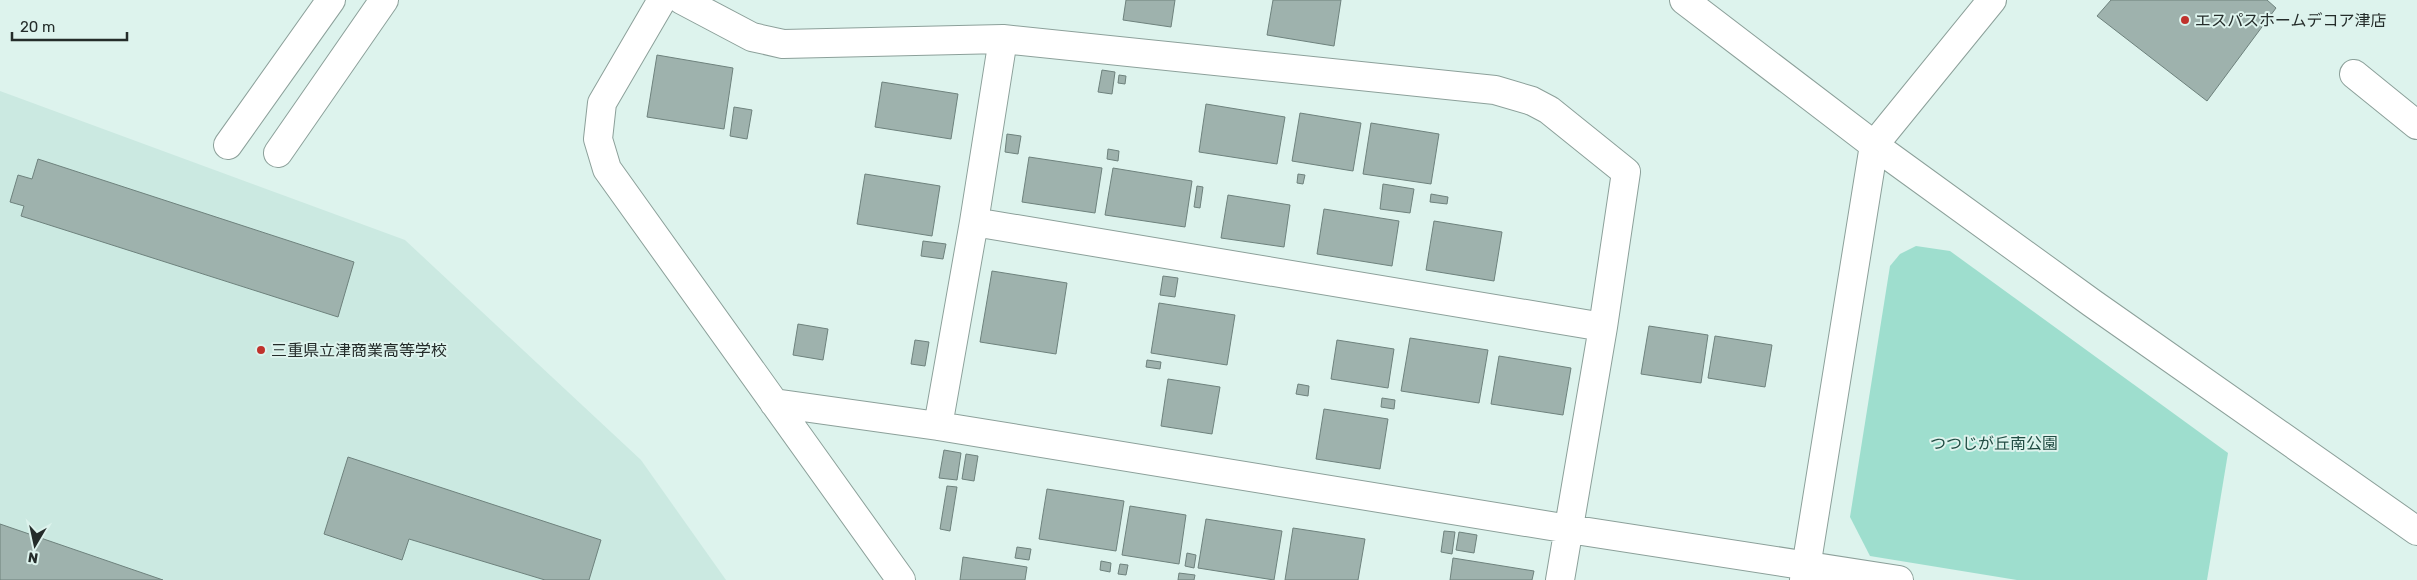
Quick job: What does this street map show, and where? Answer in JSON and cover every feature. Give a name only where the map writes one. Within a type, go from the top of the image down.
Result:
[{"type":"street","points":[[228,145],[331,0]]},
{"type":"street","points":[[278,153],[384,0]]},
{"type":"street","points":[[662,0],[602,103],[598,139],[607,169],[901,580]]},
{"type":"street","points":[[682,0],[752,37],[784,44],[1003,39],[1495,90],[1532,101],[1549,110],[1626,172],[1603,327],[1560,580]]},
{"type":"street","points":[[1684,0],[1874,145],[2100,309],[2417,531]]},
{"type":"street","points":[[1805,572],[1874,145],[1992,0]]},
{"type":"street","points":[[938,426],[974,222],[1003,39]]},
{"type":"street","points":[[2354,74],[2417,125]]},
{"type":"street","points":[[974,222],[1603,327]]},
{"type":"street","points":[[774,403],[938,426],[1569,529],[1805,572],[1898,580]]},
{"type":"shaded area","name":"三重県立津商業高等学校","points":[[0,91],[405,240],[641,460],[726,580],[0,580]]},
{"type":"green space","name":"つつじが丘南公園","points":[[1916,246],[1950,251],[2228,453],[2207,580],[2017,580],[1870,556],[1850,517],[1890,266],[1900,254]]},
{"type":"building","points":[[1126,0],[1175,0],[1171,27],[1123,20]]},
{"type":"building","points":[[1273,0],[1341,0],[1334,46],[1267,35]]},
{"type":"building","points":[[2111,0],[2267,0],[2276,8],[2207,101],[2097,16]]},
{"type":"building","points":[[657,55],[733,68],[724,129],[647,117]]},
{"type":"building","points":[[1102,70],[1115,72],[1112,94],[1098,92]]},
{"type":"building","points":[[1119,75],[1126,76],[1125,84],[1118,83]]},
{"type":"building","points":[[882,82],[958,94],[951,139],[875,127]]},
{"type":"building","points":[[1206,104],[1285,117],[1277,164],[1199,152]]},
{"type":"building","points":[[734,107],[752,110],[747,139],[730,136]]},
{"type":"building","points":[[1300,113],[1361,123],[1353,171],[1292,161]]},
{"type":"building","points":[[1371,123],[1439,134],[1431,184],[1363,174]]},
{"type":"building","points":[[1007,134],[1021,136],[1018,154],[1005,152]]},
{"type":"building","points":[[1108,149],[1119,151],[1118,161],[1107,159]]},
{"type":"building","points":[[1029,157],[1102,168],[1095,213],[1022,202]]},
{"type":"building","points":[[38,159],[354,262],[338,317],[21,216],[24,206],[10,202],[18,175],[32,179]]},
{"type":"building","points":[[1113,168],[1192,181],[1185,227],[1105,215]]},
{"type":"building","points":[[865,174],[940,186],[932,236],[857,224]]},
{"type":"building","points":[[1298,174],[1305,175],[1303,184],[1297,183]]},
{"type":"building","points":[[1383,184],[1414,189],[1410,213],[1380,209]]},
{"type":"building","points":[[1197,186],[1203,187],[1200,208],[1194,207]]},
{"type":"building","points":[[1431,194],[1448,197],[1447,204],[1430,202]]},
{"type":"building","points":[[1228,195],[1290,205],[1284,247],[1221,238]]},
{"type":"building","points":[[1324,209],[1399,221],[1392,266],[1317,254]]},
{"type":"building","points":[[1434,221],[1502,232],[1494,281],[1426,270]]},
{"type":"building","points":[[923,241],[946,244],[943,259],[921,256]]},
{"type":"building","points":[[992,271],[1067,283],[1056,354],[980,342]]},
{"type":"building","points":[[1163,276],[1178,278],[1175,297],[1160,295]]},
{"type":"building","points":[[1159,303],[1235,315],[1227,365],[1151,353]]},
{"type":"building","points":[[798,324],[828,329],[823,360],[793,355]]},
{"type":"building","points":[[1649,326],[1708,335],[1701,383],[1641,374]]},
{"type":"building","points":[[1715,336],[1772,345],[1765,387],[1708,378]]},
{"type":"building","points":[[1410,338],[1488,350],[1479,403],[1401,391]]},
{"type":"building","points":[[915,340],[929,342],[925,366],[911,364]]},
{"type":"building","points":[[1337,340],[1394,349],[1388,388],[1331,379]]},
{"type":"building","points":[[1499,356],[1571,368],[1563,415],[1491,404]]},
{"type":"building","points":[[1147,360],[1161,362],[1160,369],[1146,367]]},
{"type":"building","points":[[1168,379],[1220,387],[1212,434],[1161,426]]},
{"type":"building","points":[[1298,384],[1309,386],[1308,396],[1296,394]]},
{"type":"building","points":[[1382,398],[1395,400],[1394,409],[1381,407]]},
{"type":"building","points":[[1324,409],[1388,419],[1380,469],[1316,459]]},
{"type":"building","points":[[944,450],[961,453],[957,480],[939,478]]},
{"type":"building","points":[[966,454],[978,456],[974,481],[962,479]]},
{"type":"building","points":[[348,457],[601,540],[589,580],[545,580],[409,539],[402,560],[324,534]]},
{"type":"building","points":[[947,486],[957,487],[950,531],[940,529]]},
{"type":"building","points":[[1047,489],[1124,501],[1116,551],[1039,539]]},
{"type":"building","points":[[1130,506],[1186,515],[1179,564],[1122,555]]},
{"type":"building","points":[[1206,519],[1282,531],[1274,580],[1198,568]]},
{"type":"building","points":[[0,524],[163,580],[0,580]]},
{"type":"building","points":[[1293,528],[1365,539],[1358,580],[1285,580]]},
{"type":"building","points":[[1444,531],[1455,532],[1452,554],[1441,552]]},
{"type":"building","points":[[1459,532],[1477,535],[1474,553],[1456,550]]},
{"type":"building","points":[[1017,547],[1031,549],[1029,560],[1015,558]]},
{"type":"building","points":[[1187,553],[1196,555],[1194,568],[1185,566]]},
{"type":"building","points":[[963,557],[1027,567],[1025,580],[960,580]]},
{"type":"building","points":[[1453,558],[1534,571],[1532,580],[1450,580]]},
{"type":"building","points":[[1101,561],[1111,563],[1110,572],[1100,570]]},
{"type":"building","points":[[1120,564],[1128,565],[1126,575],[1118,574]]},
{"type":"building","points":[[1179,573],[1195,575],[1194,580],[1178,580]]},
{"type":"place","name":"エスパスホームデコア津店","points":[[2185,20]]},
{"type":"place","name":"三重県立津商業高等学校","points":[[261,350]]}]
